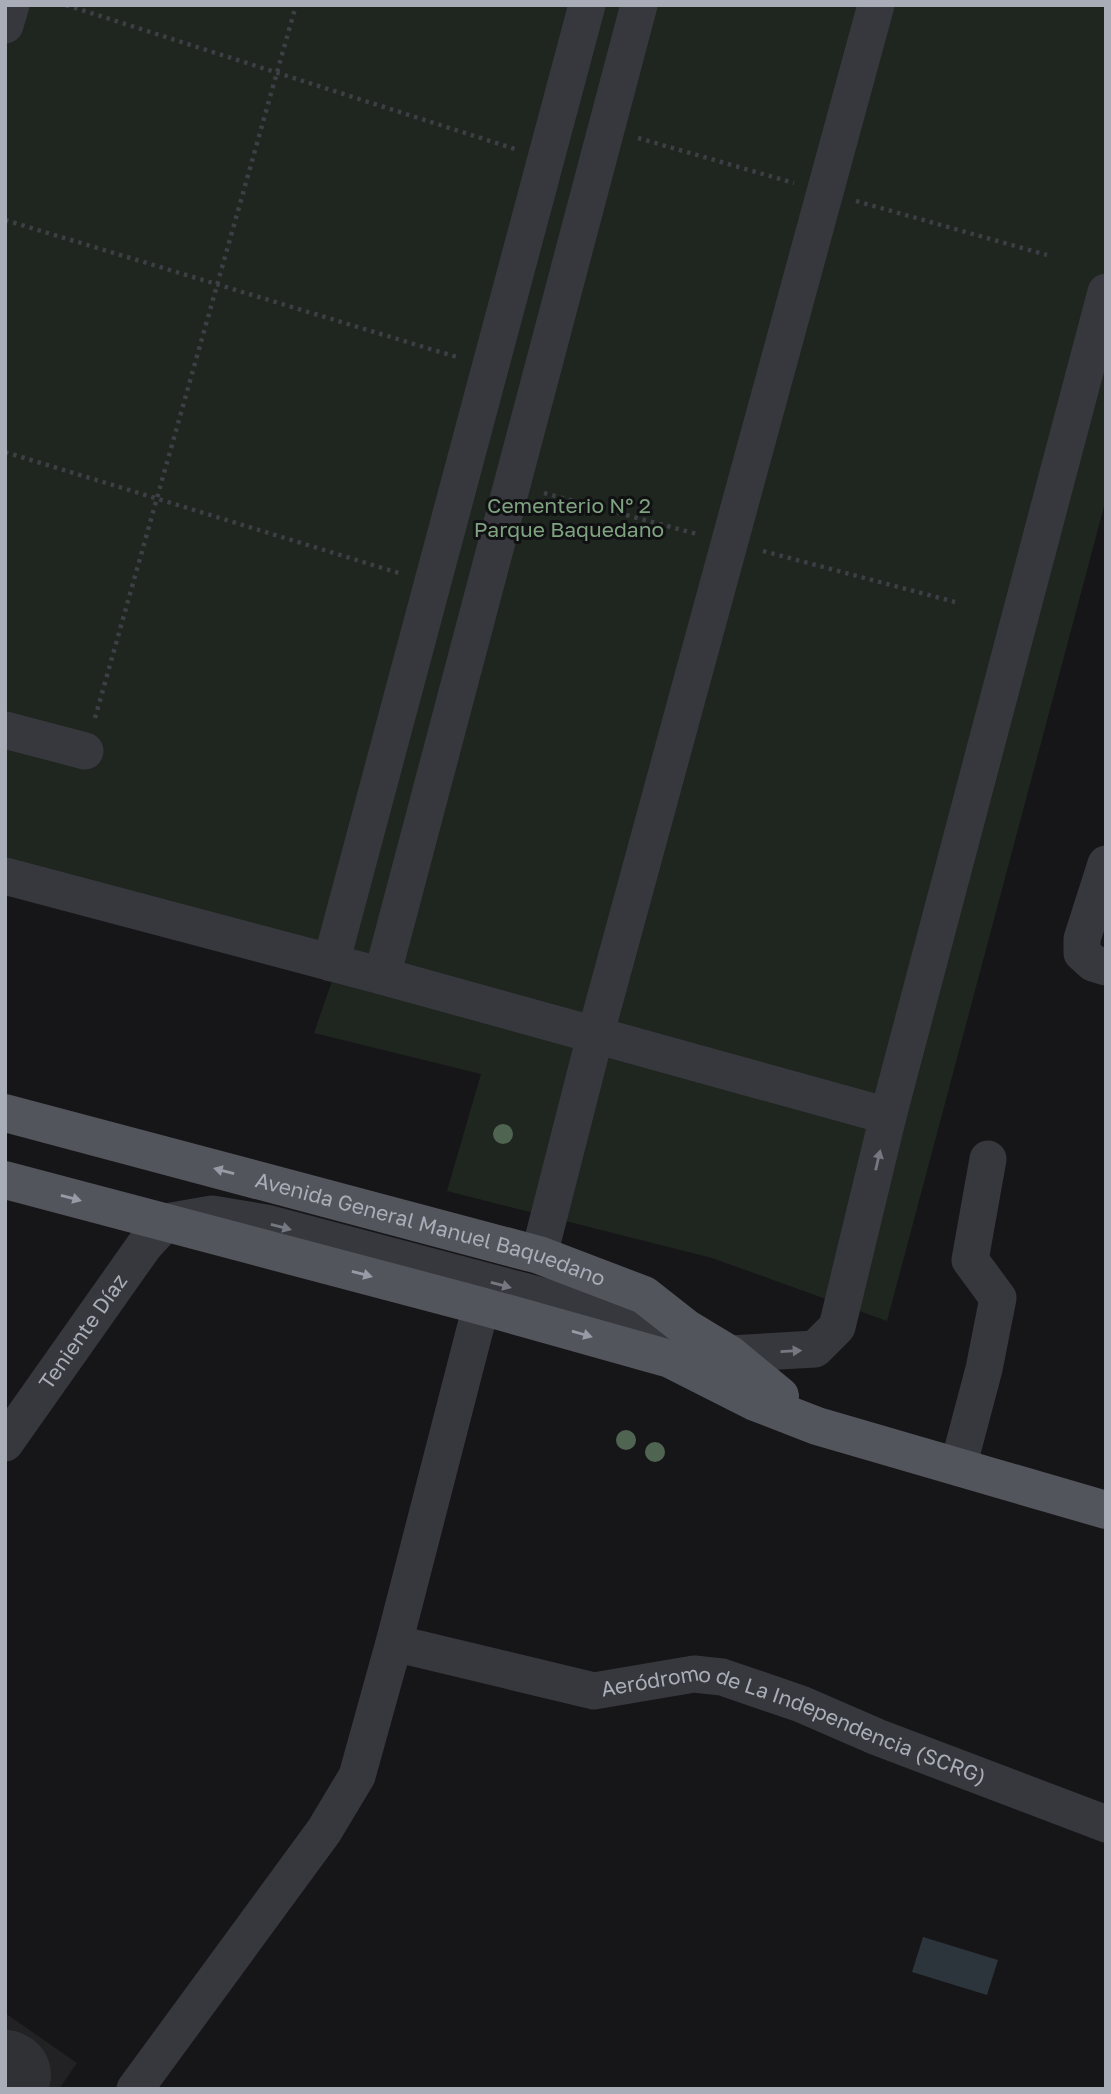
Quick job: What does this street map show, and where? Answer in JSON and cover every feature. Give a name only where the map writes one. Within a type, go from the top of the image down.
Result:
[{"type":"main road","name":"Avenida General Manuel Baquedano","points":[[5,1113],[539,1255],[644,1295],[686,1328],[729,1354],[817,1426]]},
{"type":"main road","name":"Avenida General Manuel Baquedano","points":[[5,1181],[481,1306],[670,1359],[755,1402],[817,1426],[1106,1510]]},
{"type":"street","points":[[5,25],[10,5]]},
{"type":"street","points":[[331,963],[587,5]]},
{"type":"street","points":[[382,976],[639,5]]},
{"type":"street","points":[[539,1255],[595,1036],[876,5]]},
{"type":"street","points":[[166,1222],[212,1214],[267,1223],[602,1312],[729,1354],[815,1349],[837,1327],[888,1116],[1106,292]]},
{"type":"street","points":[[5,730],[85,751]]},
{"type":"street","points":[[1094,960],[1082,939],[1106,864]]},
{"type":"street","points":[[5,876],[382,976],[888,1116]]},
{"type":"street","points":[[958,1467],[984,1369],[998,1298],[970,1260],[988,1159]]},
{"type":"street","name":"Teniente Díaz","points":[[5,1443],[144,1246],[166,1222]]},
{"type":"street","points":[[135,2089],[324,1831],[357,1776],[481,1306]]},
{"type":"street","name":"Aeródromo de La Independencia (SCRG)","points":[[394,1643],[594,1690],[694,1674],[722,1677],[801,1704],[877,1737],[1106,1824]]},
{"type":"path","points":[[66,5],[546,159]]},
{"type":"path","points":[[85,751],[296,5]]},
{"type":"path","points":[[5,220],[490,367]]},
{"type":"path","points":[[5,452],[432,583]]},
{"type":"shaded area","points":[[923,1937],[998,1960],[987,1995],[912,1972]]},
{"type":"shaded area","points":[[5,2013],[77,2063],[59,2089],[5,2089]]},
{"type":"green space","name":"Cementerio N° 2 Parque Baquedano","points":[[5,5],[1106,5],[1106,499],[887,1321],[712,1258],[447,1191],[481,1074],[314,1033],[334,975],[5,888]]}]
